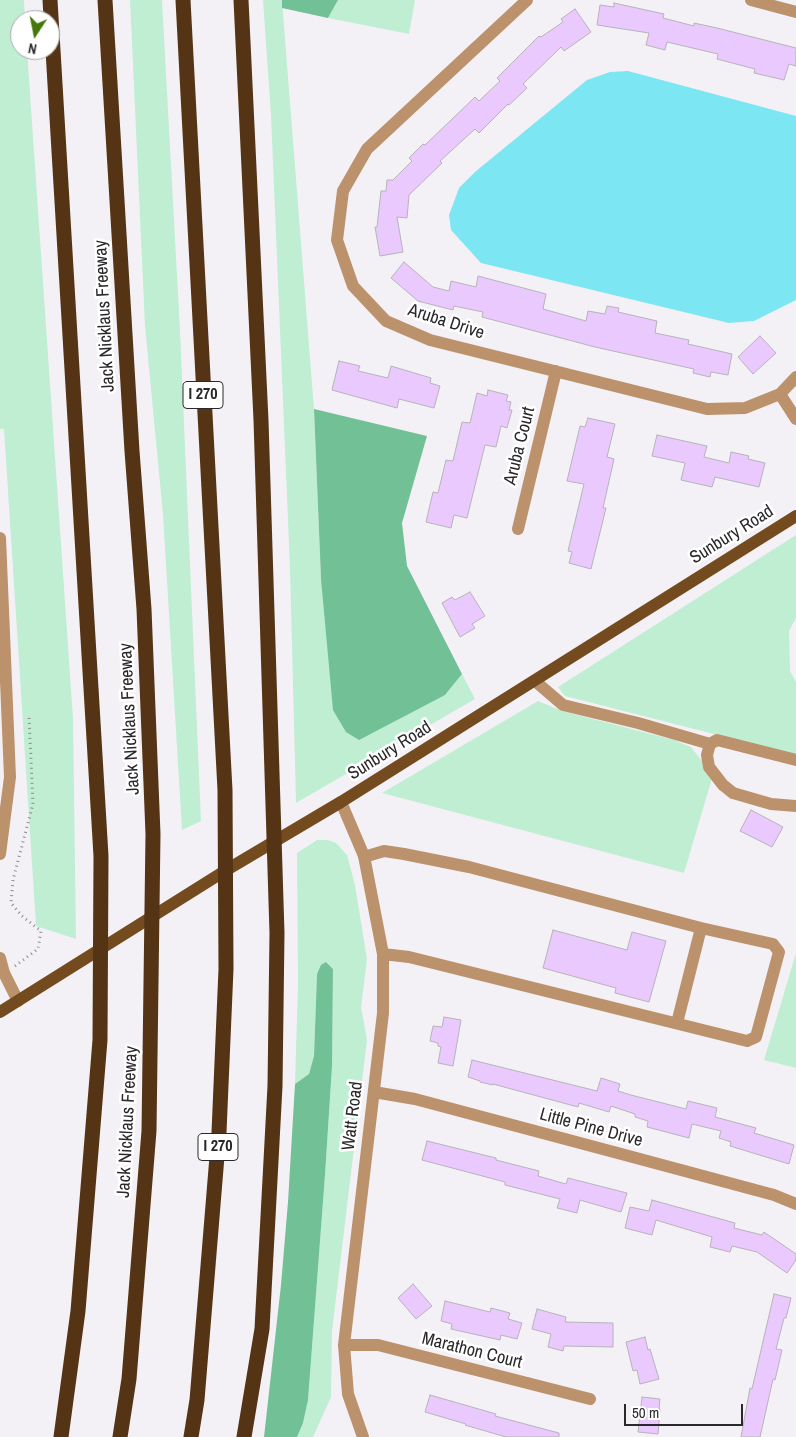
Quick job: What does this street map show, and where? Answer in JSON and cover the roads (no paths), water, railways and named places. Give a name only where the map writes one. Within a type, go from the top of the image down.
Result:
[{"type":"highway","points":[[50,0],[101,856],[100,1040],[78,1311],[61,1437]]},
{"type":"highway","name":"Jack Nicklaus Freeway","points":[[105,0],[132,451],[144,609],[153,834],[149,1131],[129,1378],[120,1437]]},
{"type":"highway","name":"I 270","points":[[183,0],[225,790],[226,969],[219,1132],[197,1390],[191,1437]]},
{"type":"highway","points":[[241,0],[261,420],[277,933],[275,1086],[262,1329],[244,1437]]},
{"type":"main road","name":"Sunbury Road","points":[[0,1012],[228,869],[341,802],[796,516]]},
{"type":"street","name":"Aruba Drive","points":[[527,0],[367,149],[343,191],[337,240],[353,286],[386,321],[430,340],[707,409],[744,408],[780,394]]},
{"type":"street","points":[[751,0],[796,12]]},
{"type":"street","name":"Aruba Court","points":[[518,529],[556,371]]},
{"type":"street","points":[[796,377],[780,394],[796,419]]},
{"type":"street","points":[[0,538],[4,733],[10,777],[4,801],[0,854]]},
{"type":"street","points":[[534,681],[563,705],[638,723],[710,744]]},
{"type":"street","points":[[796,760],[717,740],[710,744],[706,755],[709,767],[723,785],[733,792],[771,804],[796,806]]},
{"type":"street","name":"Watt Road","points":[[341,802],[364,857],[383,954],[383,1013],[344,1345],[348,1394],[363,1437]]},
{"type":"street","points":[[364,857],[384,851],[469,867],[701,928],[773,944],[779,952],[756,1037],[746,1041],[676,1022],[409,957],[383,954]]},
{"type":"street","points":[[676,1022],[701,928]]},
{"type":"street","points":[[0,958],[4,973],[18,1001]]},
{"type":"street","name":"Little Pine Drive","points":[[374,1092],[415,1099],[774,1195],[796,1204]]},
{"type":"street","name":"Marathon Court","points":[[344,1345],[378,1345],[590,1399]]},
{"type":"water","points":[[628,71],[796,116],[796,300],[754,321],[729,323],[481,263],[451,230],[449,215],[459,188],[475,172],[587,80],[610,72]]}]
